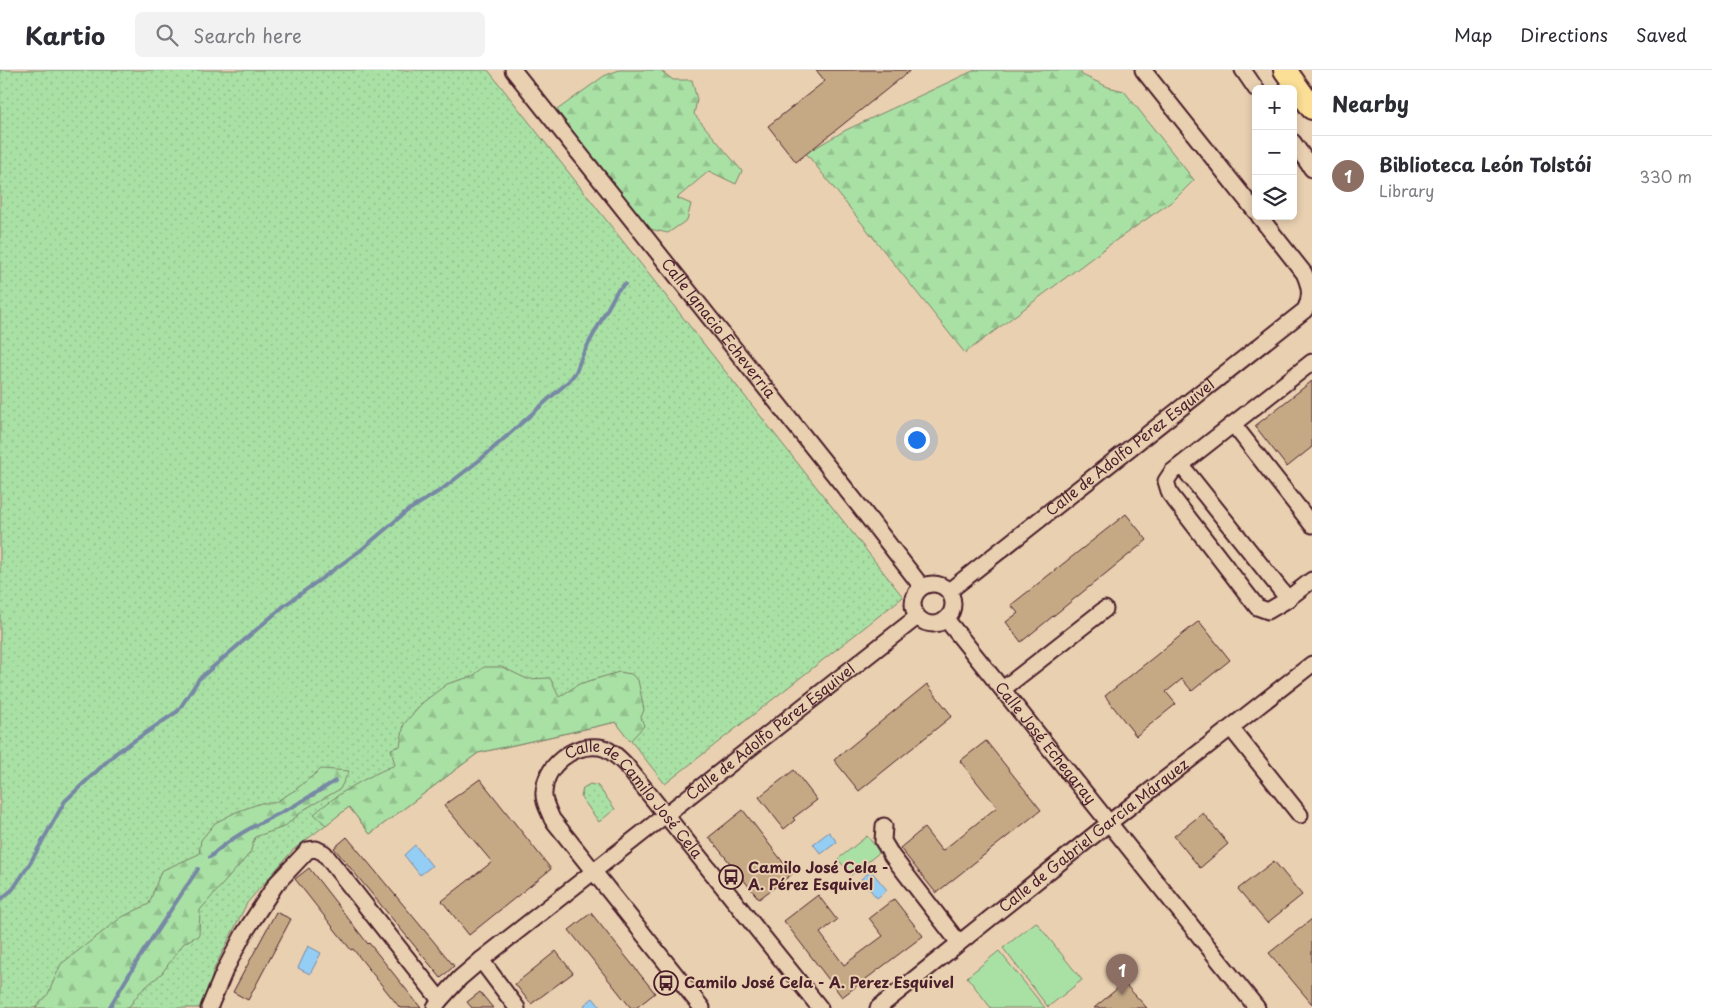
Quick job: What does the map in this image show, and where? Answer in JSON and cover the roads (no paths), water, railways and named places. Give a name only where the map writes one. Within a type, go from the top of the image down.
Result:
[{"type":"highway","points":[[1285,70],[1312,108]]},
{"type":"street","name":"Calle Ignacio Echeverría","points":[[513,70],[922,587]]},
{"type":"street","points":[[1143,70],[1252,207]]},
{"type":"street","points":[[1243,70],[1253,85]]},
{"type":"street","points":[[1297,148],[1309,166],[1312,182]]},
{"type":"street","name":"Calle de Adolfo Pérez Esquivel","points":[[949,591],[1302,313],[1309,304],[1311,296],[1310,286],[1304,273],[1262,220]]},
{"type":"street","points":[[1312,362],[1181,464],[1166,481],[1170,494],[1257,607],[1268,611],[1288,599],[1312,580]]},
{"type":"street","points":[[1233,424],[1312,525]]},
{"type":"street","points":[[1181,464],[1288,599]]},
{"type":"street","points":[[934,583],[941,584],[949,591],[954,605],[951,614],[946,619],[934,624],[925,622],[918,617],[914,610],[913,601],[917,591],[922,587],[934,583]]},
{"type":"street","points":[[1004,689],[1105,609]]},
{"type":"street","name":"Calle de Adolfo Pérez Esquivel","points":[[209,1008],[225,970],[243,935],[276,884],[308,850],[316,849],[324,853],[437,1004],[460,978],[481,960],[918,617]]},
{"type":"street","name":"Calle José Echegaray","points":[[946,619],[1004,689],[1108,823],[1257,1008]]},
{"type":"street","name":"Calle de Gabriel García Márquez","points":[[878,1008],[1108,823],[1312,664]]},
{"type":"street","points":[[1231,728],[1300,815]]},
{"type":"street","name":"Calle de Camilo José Cela","points":[[702,1008],[552,819],[544,793],[548,774],[557,762],[570,753],[586,748],[600,747],[611,752],[625,764],[820,1008]]},
{"type":"street","points":[[884,826],[883,840],[892,856],[959,943]]},
{"type":"street","points":[[481,960],[517,1008]]},
{"type":"water","points":[[829,832],[837,842],[821,854],[813,844]]},
{"type":"water","points":[[415,845],[432,866],[420,875],[404,855]]},
{"type":"water","points":[[871,871],[887,890],[877,898],[861,879]]},
{"type":"water","points":[[308,946],[321,953],[310,974],[298,968]]},
{"type":"water","points":[[593,998],[601,1008],[587,1008],[584,1005]]},
{"type":"waterway","points":[[0,900],[13,889],[29,865],[65,801],[116,753],[178,711],[199,679],[285,605],[361,550],[407,511],[441,490],[481,459],[569,381],[576,372],[582,356],[617,291],[625,284]]},
{"type":"waterway","points":[[210,857],[239,835],[292,807],[335,781]]},
{"type":"waterway","points":[[109,1008],[139,958],[198,869]]},
{"type":"place","name":"Camilo José Cela - A. Pérez Esquivel","points":[[731,877]]},
{"type":"place","name":"Camilo José Cela - A. Perez Esquivel","points":[[666,983]]},
{"type":"place","name":"Biblioteca León Tolstói","points":[[1122,995]]}]
